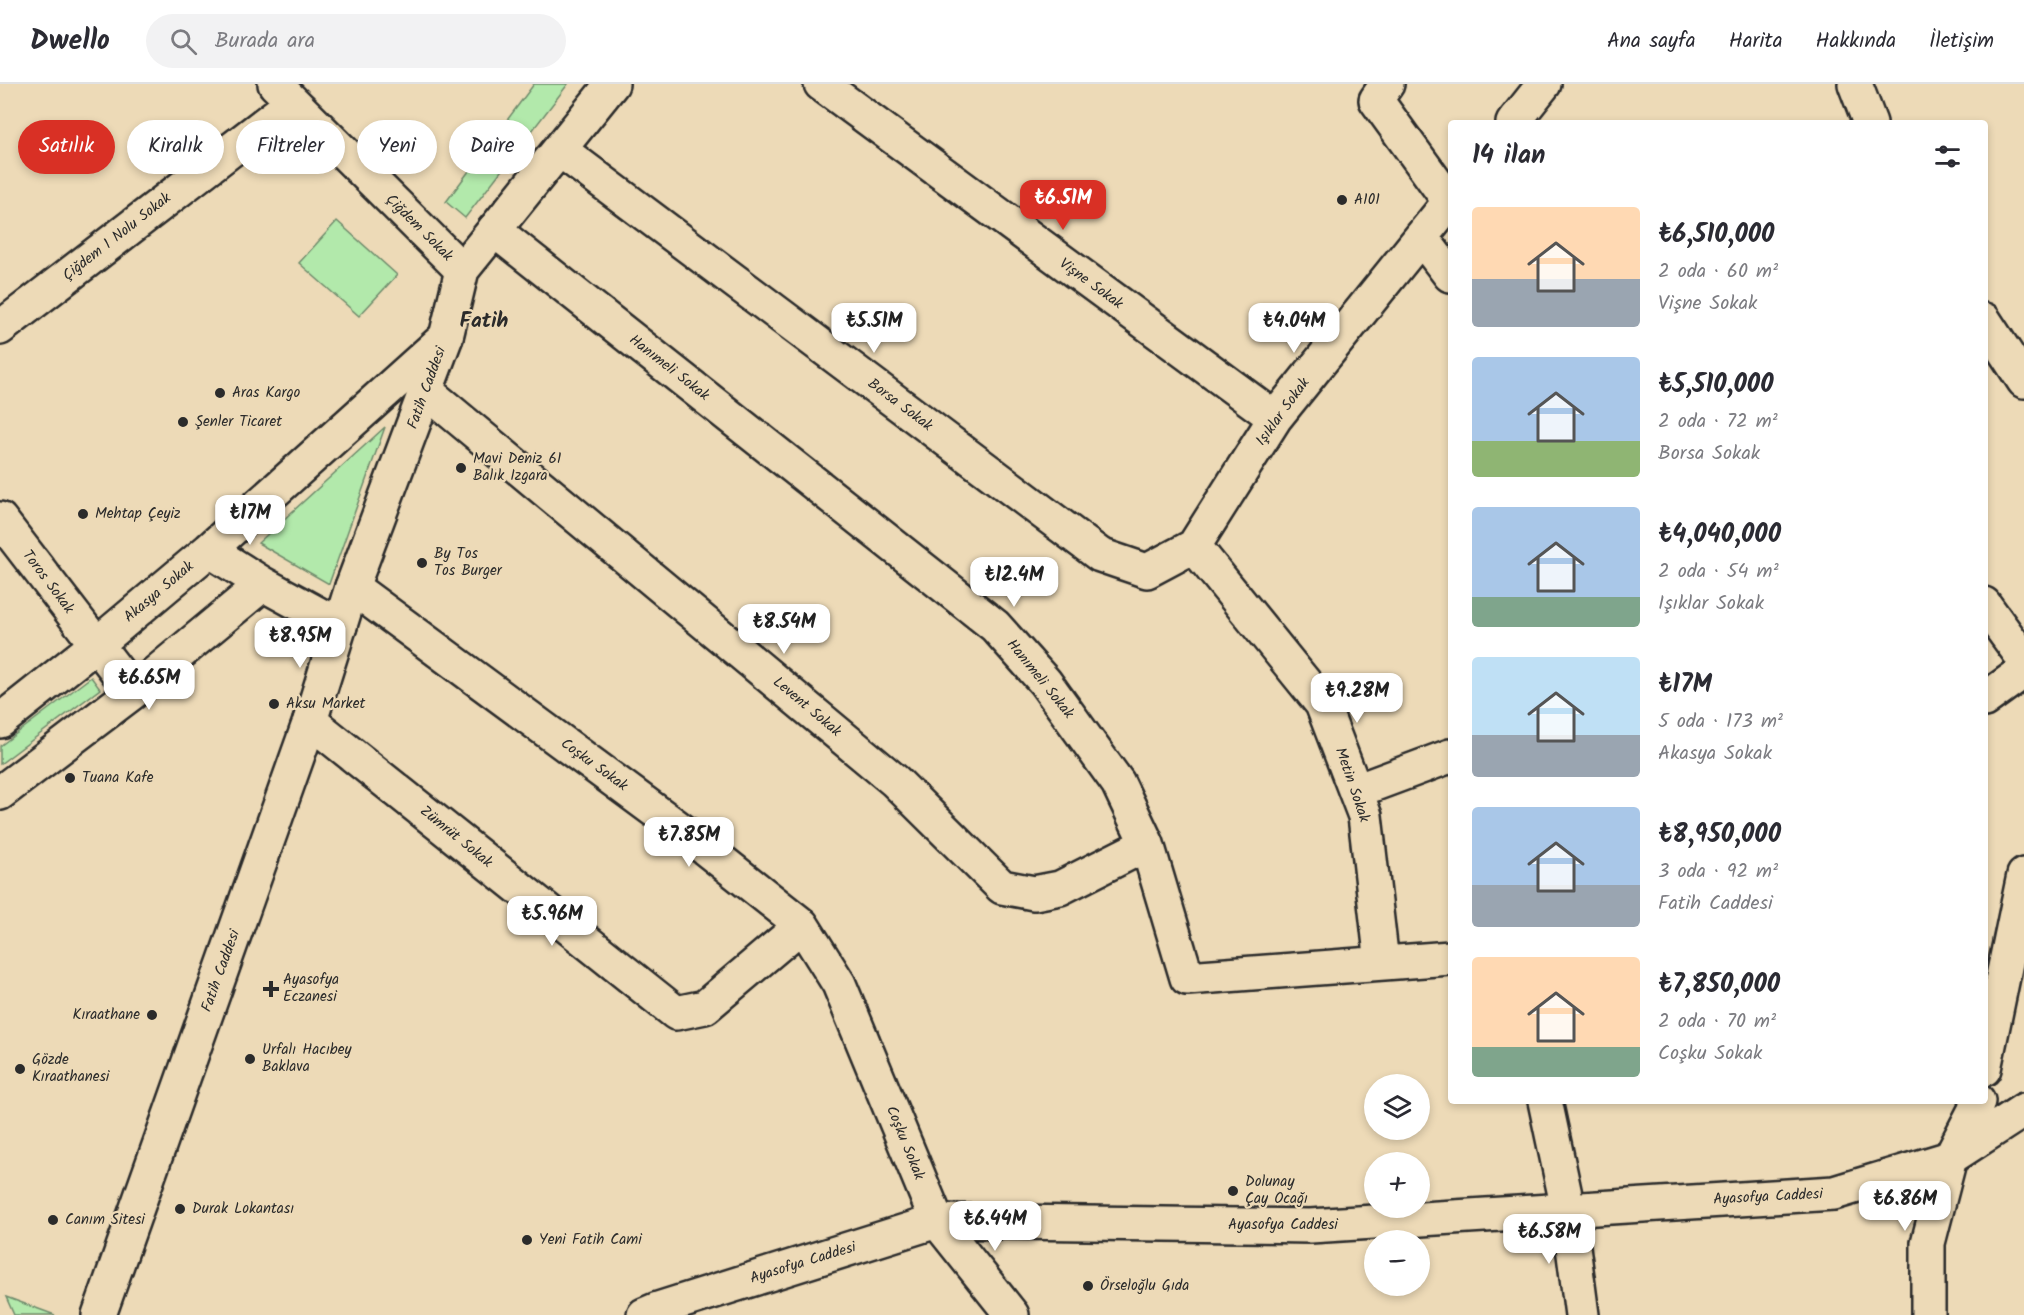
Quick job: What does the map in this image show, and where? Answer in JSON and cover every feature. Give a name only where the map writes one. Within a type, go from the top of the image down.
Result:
[{"type":"street","name":"Fatih Caddesi","points":[[99,1315],[310,721],[352,587],[446,337],[462,270],[612,84]]},
{"type":"street","name":"Vişne Sokak","points":[[821,84],[1275,418]]},
{"type":"street","points":[[1515,120],[1544,84]]},
{"type":"street","points":[[1856,84],[1869,120]]},
{"type":"street","points":[[1374,89],[1448,198]]},
{"type":"street","name":"Çiğdem Sokak","points":[[283,93],[462,270]]},
{"type":"street","name":"Çiğdem 1 Nolu Sokak","points":[[0,328],[283,93]]},
{"type":"street","name":"Borsa Sokak","points":[[560,150],[1100,555],[1147,571],[1194,546]]},
{"type":"street","name":"Işıklar Sokak","points":[[1194,546],[1275,418],[1448,203]]},
{"type":"street","name":"Hanımeli Sokak","points":[[494,230],[995,626],[1046,682],[1118,783],[1147,844],[1187,978],[1448,958]]},
{"type":"street","points":[[1421,237],[1448,272]]},
{"type":"street","points":[[1988,326],[2024,381]]},
{"type":"street","name":"Akasya Sokak","points":[[0,721],[96,645],[209,550],[446,337]]},
{"type":"street","name":"Levent Sokak","points":[[426,391],[896,781],[1002,887],[1034,893],[1060,888],[1147,844]]},
{"type":"street","name":"Toros Sokak","points":[[0,519],[133,692]]},
{"type":"street","name":"Metin Sokak","points":[[1194,546],[1322,704],[1365,816],[1382,963]]},
{"type":"street","points":[[209,550],[263,584],[340,626]]},
{"type":"street","points":[[0,793],[133,692],[263,584]]},
{"type":"street","name":"Coşku Sokak","points":[[352,587],[692,837],[802,925],[839,984],[937,1221],[1012,1315]]},
{"type":"street","points":[[1988,610],[2024,659]]},
{"type":"street","points":[[1988,697],[2024,671]]},
{"type":"street","name":"Zümrüt Sokak","points":[[310,721],[676,1013],[705,1007],[802,925]]},
{"type":"street","points":[[1356,791],[1448,757]]},
{"type":"street","points":[[1988,1050],[2024,875]]},
{"type":"street","points":[[1546,1104],[1568,1209],[1582,1315]]},
{"type":"street","points":[[1928,1315],[1928,1243],[1950,1158],[1977,1104]]},
{"type":"street","name":"Ayasofya Caddesi","points":[[654,1313],[937,1221],[1310,1226],[1834,1193],[1950,1158],[2024,1110]]},
{"type":"green space","points":[[534,84],[568,84],[535,127],[535,120],[507,120]]},
{"type":"green space","points":[[467,174],[499,174],[465,218],[446,202]]},
{"type":"green space","points":[[337,221],[397,275],[359,316],[299,263]]},
{"type":"green space","points":[[385,427],[329,584],[258,543]]},
{"type":"green space","points":[[91,677],[100,689],[0,764],[0,746]]},
{"type":"green space","points":[[6,1297],[55,1315],[14,1315]]},
{"type":"place","name":"A101","points":[[1342,200]]},
{"type":"place","name":"Aras Kargo","points":[[220,393]]},
{"type":"place","name":"Şenler Ticaret","points":[[183,422]]},
{"type":"place","name":"Mavi Deniz 61 Balık Izgara","points":[[461,468]]},
{"type":"place","name":"Mehtap Çeyiz","points":[[83,514]]},
{"type":"place","name":"By Tos Tos Burger","points":[[422,563]]},
{"type":"place","name":"Aksu Market","points":[[274,704]]},
{"type":"place","name":"Tuana Kafe","points":[[70,778]]},
{"type":"place","name":"Ayasofya Eczanesi","points":[[271,989]]},
{"type":"place","name":"Kıraathane","points":[[152,1015]]},
{"type":"place","name":"Urfalı Hacıbey Baklava","points":[[250,1059]]},
{"type":"place","name":"Gözde Kıraathanesi","points":[[20,1069]]},
{"type":"place","name":"Dolunay Çay Ocağı","points":[[1233,1191]]},
{"type":"place","name":"Durak Lokantası","points":[[180,1209]]},
{"type":"place","name":"Canım Sitesi","points":[[53,1220]]},
{"type":"place","name":"Yeni Fatih Cami","points":[[527,1240]]},
{"type":"place","name":"Örseloğlu Gıda","points":[[1088,1286]]},
{"type":"district","name":"Fatih","points":[[484,321]]}]
